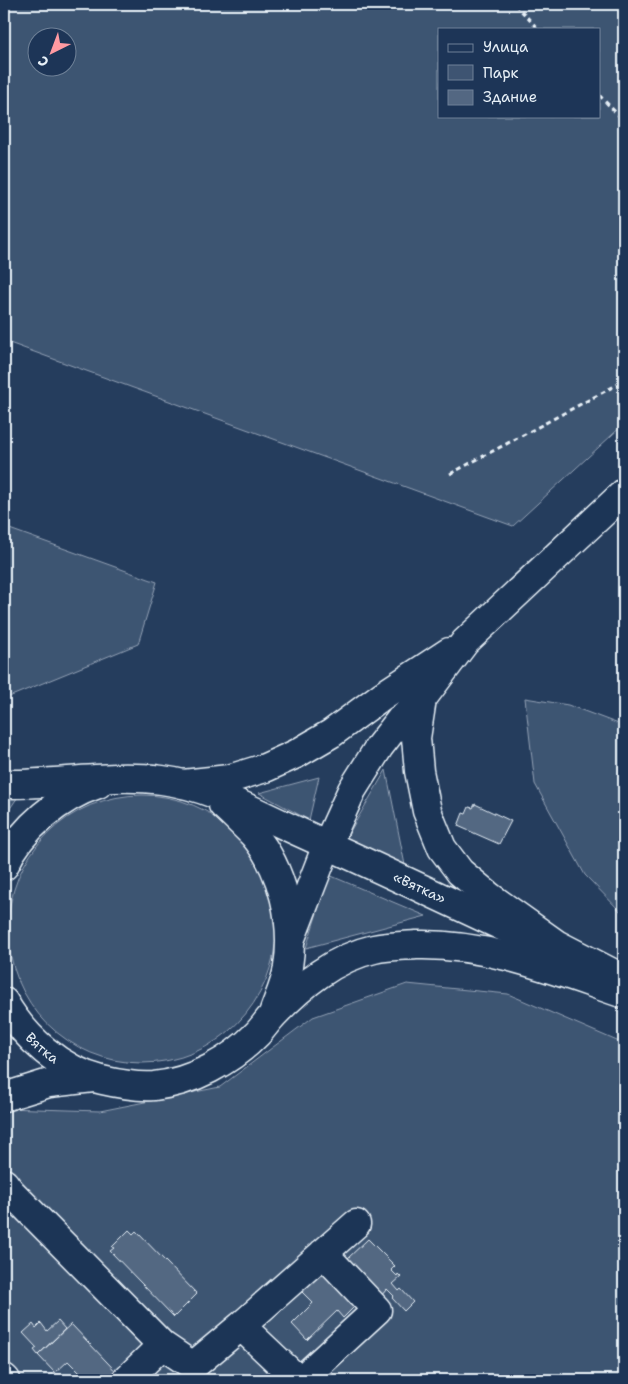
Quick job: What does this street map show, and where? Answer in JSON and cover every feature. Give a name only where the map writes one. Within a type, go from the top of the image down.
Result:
[{"type":"main road","points":[[291,938],[327,845],[352,790],[378,747],[400,720],[422,699],[465,642],[624,493]]},
{"type":"main road","points":[[183,784],[229,779],[265,768],[296,754],[332,733],[382,696],[465,642]]},
{"type":"main road","points":[[422,699],[416,738],[419,771],[427,811],[442,848],[460,872],[490,897],[556,944],[624,980]]},
{"type":"main road","name":"«Вятка»","points":[[4,784],[134,777],[183,784],[212,794],[327,845],[624,984]]},
{"type":"main road","name":"«Вятка»","points":[[4,866],[24,836],[51,808],[83,789],[116,778]]},
{"type":"main road","name":"«Вятка»","points":[[212,794],[254,836],[274,868],[286,902],[291,938],[288,969],[273,1015]]},
{"type":"main road","name":"«Вятка»","points":[[94,1078],[123,1085],[154,1086],[184,1080],[210,1069],[234,1054],[257,1034],[273,1015],[302,987],[329,967],[375,949],[436,945],[471,948],[508,956],[624,994]]},
{"type":"main road","name":"Вятка","points":[[4,1002],[13,1017],[28,1035],[48,1053],[70,1068],[94,1078]]},
{"type":"main road","points":[[4,1097],[49,1082],[94,1078]]},
{"type":"main road","points":[[4,1183],[162,1345],[193,1366],[356,1224]]},
{"type":"main road","points":[[241,1326],[300,1380],[377,1310],[323,1253]]},
{"type":"main road","points":[[126,1380],[162,1345]]},
{"type":"path","points":[[515,4],[537,28]]},
{"type":"path","points":[[600,95],[624,122]]},
{"type":"path","points":[[450,474],[624,381]]},
{"type":"green space","points":[[4,4],[624,4],[624,424],[513,526],[4,341]]},
{"type":"green space","points":[[4,527],[157,582],[138,644],[4,699]]},
{"type":"green space","points":[[525,698],[568,705],[624,726],[624,915],[585,875],[535,784]]},
{"type":"green space","points":[[386,770],[407,875],[345,840]]},
{"type":"green space","points":[[319,777],[309,820],[259,793]]},
{"type":"green space","points":[[4,794],[20,794],[4,817]]},
{"type":"green space","points":[[129,795],[155,795],[181,800],[193,805],[217,817],[237,834],[254,854],[271,890],[276,916],[276,942],[271,968],[254,1004],[237,1024],[217,1041],[181,1058],[155,1063],[129,1063],[103,1058],[67,1041],[38,1014],[30,1004],[13,968],[8,942],[8,916],[13,890],[30,854],[57,825],[67,817],[103,800]]},
{"type":"green space","points":[[329,875],[426,916],[306,948]]},
{"type":"green space","points":[[407,984],[508,994],[624,1044],[624,1380],[4,1380],[4,1108],[100,1111],[220,1087],[313,1017]]},
{"type":"building","points":[[475,804],[511,821],[499,844],[458,826],[463,813],[466,814],[469,807],[473,808]]},
{"type":"building","points":[[129,1230],[133,1234],[136,1231],[197,1294],[174,1317],[110,1251]]},
{"type":"building","points":[[368,1239],[395,1266],[391,1270],[401,1277],[393,1284],[399,1291],[401,1289],[413,1302],[404,1311],[392,1298],[394,1296],[387,1289],[380,1297],[347,1263],[349,1261],[347,1259]]},
{"type":"building","points":[[322,1266],[358,1303],[343,1318],[337,1311],[307,1340],[292,1324],[313,1303],[302,1292],[304,1290],[301,1287]]},
{"type":"building","points":[[58,1321],[65,1329],[38,1355],[34,1350],[37,1348],[23,1333],[33,1324],[36,1328],[41,1323],[47,1331]]},
{"type":"building","points":[[71,1324],[124,1380],[87,1380],[68,1361],[55,1373],[38,1355]]}]
